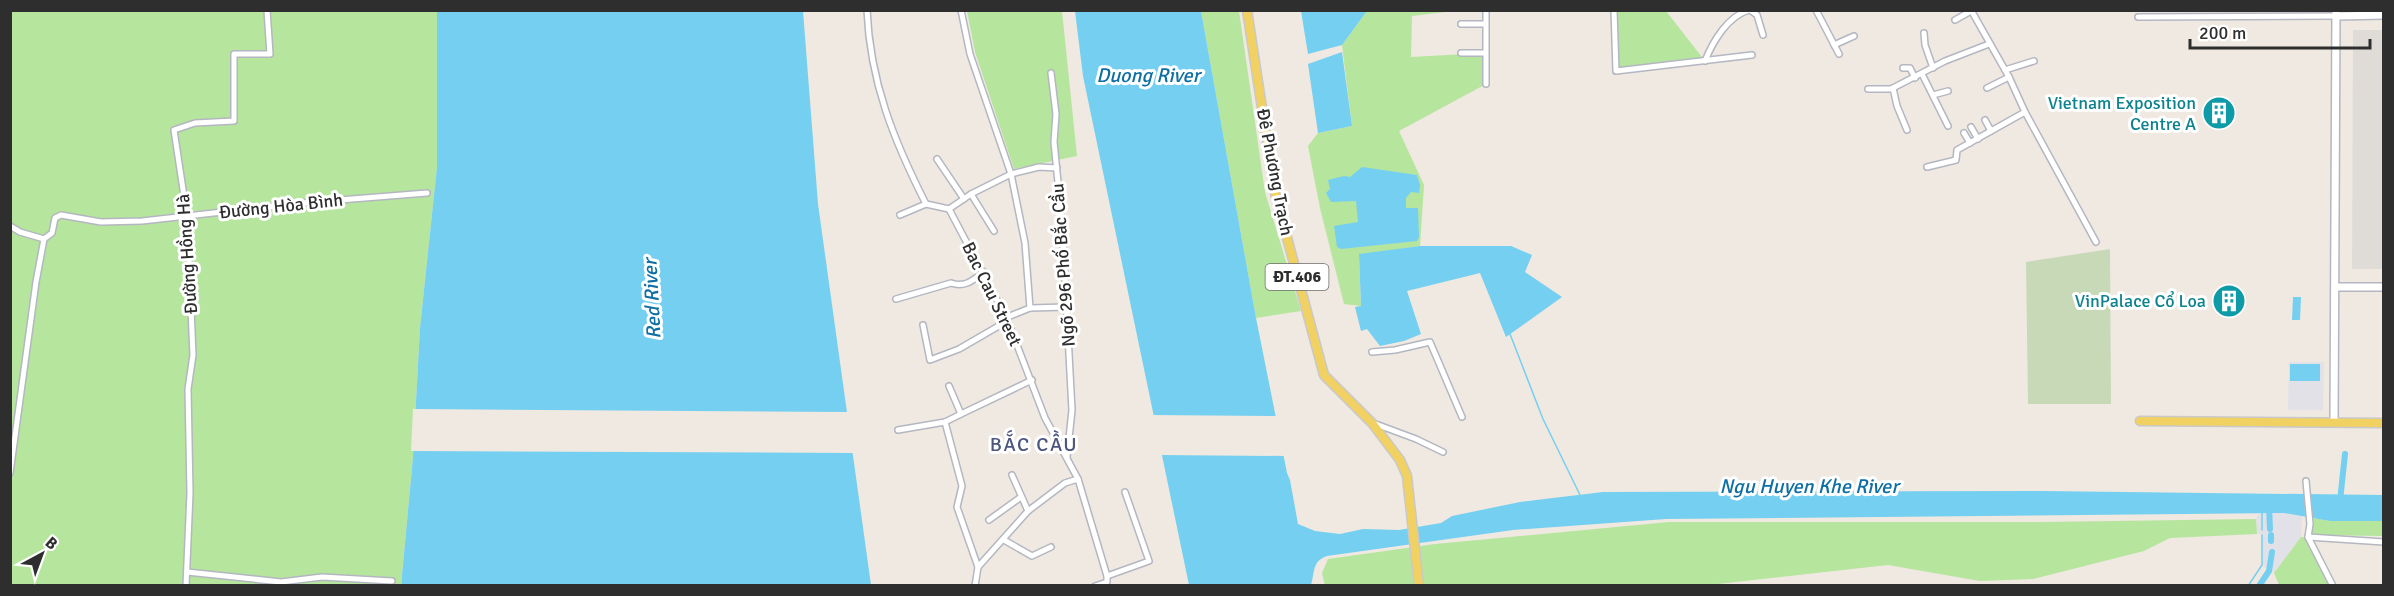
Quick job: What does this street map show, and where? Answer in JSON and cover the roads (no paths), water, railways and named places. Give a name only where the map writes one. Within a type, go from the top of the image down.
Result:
[{"type":"main road","name":"Đê Phương Trạch","points":[[1247,10],[1275,193],[1324,375],[1372,423],[1400,460],[1407,476],[1419,585]]},
{"type":"main road","points":[[2140,421],[2384,423]]},
{"type":"street","name":"Đường Hồng Hà","points":[[186,585],[190,493],[188,390],[193,356],[187,216],[174,130],[195,123],[234,120],[234,54],[270,54],[267,10]]},
{"type":"street","points":[[867,10],[874,71],[887,119],[926,204]]},
{"type":"street","points":[[961,10],[970,54],[1011,174],[1025,243],[1030,308]]},
{"type":"street","points":[[1485,10],[1486,84]]},
{"type":"street","points":[[1614,10],[1616,71],[1752,56]]},
{"type":"street","points":[[1705,61],[1716,38],[1737,17],[1750,10],[1757,15],[1763,35]]},
{"type":"street","points":[[1816,10],[1839,54]]},
{"type":"street","points":[[1955,20],[1971,11],[2009,77],[2025,112],[2096,242]]},
{"type":"street","points":[[2334,422],[2336,13]]},
{"type":"street","points":[[2138,17],[2336,13],[2384,15]]},
{"type":"street","points":[[1461,24],[1485,24]]},
{"type":"street","points":[[1924,33],[1932,68]]},
{"type":"street","points":[[1834,45],[1854,36]]},
{"type":"street","points":[[1868,89],[1893,88],[1932,68],[1989,44]]},
{"type":"street","points":[[1461,53],[1484,53]]},
{"type":"street","points":[[2005,70],[2034,61]]},
{"type":"street","points":[[1903,68],[1910,68],[1915,78]]},
{"type":"street","name":"Ngõ 296 Phố Bắc Cầu","points":[[1051,73],[1056,114],[1054,135],[1072,410],[1067,457]]},
{"type":"street","points":[[1922,74],[1947,126]]},
{"type":"street","points":[[1987,88],[2009,77]]},
{"type":"street","points":[[1893,88],[1897,106],[1907,130]]},
{"type":"street","points":[[1933,95],[1948,91]]},
{"type":"street","points":[[1927,167],[1956,160],[1956,151],[2025,112]]},
{"type":"street","points":[[1985,120],[1992,131]]},
{"type":"street","points":[[1971,127],[1978,139]]},
{"type":"street","points":[[1964,133],[1970,143]]},
{"type":"street","points":[[937,159],[964,199]]},
{"type":"street","points":[[900,215],[926,204],[950,209],[971,194],[1011,174],[1039,167],[1057,168]]},
{"type":"street","name":"Đường Hòa Bình","points":[[44,239],[52,233],[55,218],[61,215],[101,222],[142,221],[346,199],[427,193]]},
{"type":"street","points":[[971,194],[994,231]]},
{"type":"street","name":"Bac Cau Street","points":[[950,209],[1007,319],[1045,418],[1078,479],[1107,581]]},
{"type":"street","points":[[10,226],[20,232],[44,239],[10,473]]},
{"type":"street","points":[[896,299],[951,283],[964,285],[984,272]]},
{"type":"street","points":[[2335,287],[2384,287]]},
{"type":"street","points":[[923,325],[930,360],[958,349],[1010,316],[1030,308],[1067,307]]},
{"type":"street","points":[[1372,352],[1395,350],[1430,342],[1462,417]]},
{"type":"street","points":[[898,430],[945,422],[1032,380]]},
{"type":"street","points":[[949,386],[961,414]]},
{"type":"street","points":[[945,422],[962,486],[957,507],[978,567],[975,585]]},
{"type":"street","points":[[1372,423],[1416,439],[1443,452]]},
{"type":"street","points":[[1012,475],[1028,511]]},
{"type":"street","points":[[978,567],[1028,511],[1065,483],[1078,479]]},
{"type":"street","points":[[2306,481],[2310,524],[2308,537],[2333,585]]},
{"type":"street","points":[[1095,585],[1149,561],[1125,492]]},
{"type":"street","points":[[989,520],[1021,497]]},
{"type":"street","points":[[2308,537],[2384,542]]},
{"type":"street","points":[[1004,540],[1032,556],[1051,547]]},
{"type":"street","points":[[187,572],[281,582],[322,577],[392,581]]},
{"type":"water","points":[[1301,10],[1367,11],[1342,45],[1308,54]]},
{"type":"water","name":"Red River","points":[[437,11],[803,11],[818,204],[871,585],[401,586],[413,457],[420,328],[437,167]]},
{"type":"water","name":"Duong River","points":[[1075,11],[1201,11],[1256,318],[1298,524],[1315,531],[1340,534],[1363,529],[1399,530],[1441,523],[1452,516],[1520,502],[1603,492],[2041,491],[2383,495],[2383,521],[2330,521],[2284,513],[1666,519],[1513,530],[1327,556],[1316,564],[1311,585],[1189,585],[1083,76]]},
{"type":"water","points":[[1342,52],[1352,126],[1318,133],[1308,64]]},
{"type":"water","points":[[1362,167],[1417,175],[1420,185],[1419,193],[1411,192],[1406,198],[1406,208],[1418,208],[1419,237],[1417,241],[1341,249],[1337,247],[1334,226],[1358,222],[1356,201],[1331,202],[1326,193],[1330,189],[1328,180],[1344,176],[1350,177]]},
{"type":"water","points":[[1420,246],[1511,246],[1532,255],[1525,272],[1562,297],[1506,337],[1480,273],[1407,291],[1421,334],[1404,341],[1380,346],[1367,329],[1361,331],[1355,307],[1361,306],[1359,254]]},
{"type":"water","points":[[2293,297],[2301,297],[2300,320],[2292,320]]},
{"type":"water","points":[[2290,364],[2320,364],[2320,381],[2290,381]]},
{"type":"waterway","points":[[1510,334],[1543,419],[1580,495]]},
{"type":"waterway","points":[[2340,501],[2345,454]]},
{"type":"waterway","points":[[2269,505],[2270,529]]},
{"type":"waterway","points":[[2262,512],[2262,530]]},
{"type":"waterway","points":[[2248,586],[2262,565],[2262,535]]},
{"type":"waterway","points":[[2271,535],[2271,541]]},
{"type":"waterway","points":[[2259,586],[2269,571],[2272,552]]},
{"type":"place","name":"Vietnam Exposition Centre A","points":[[2219,113]]},
{"type":"place","name":"VinPalace Cổ Loa","points":[[2229,301]]},
{"type":"district","name":"BẮC CẦU","points":[[1034,444]]},
{"type":"water label","name":"Ngu Huyen Khe River","points":[[1809,486]]}]
